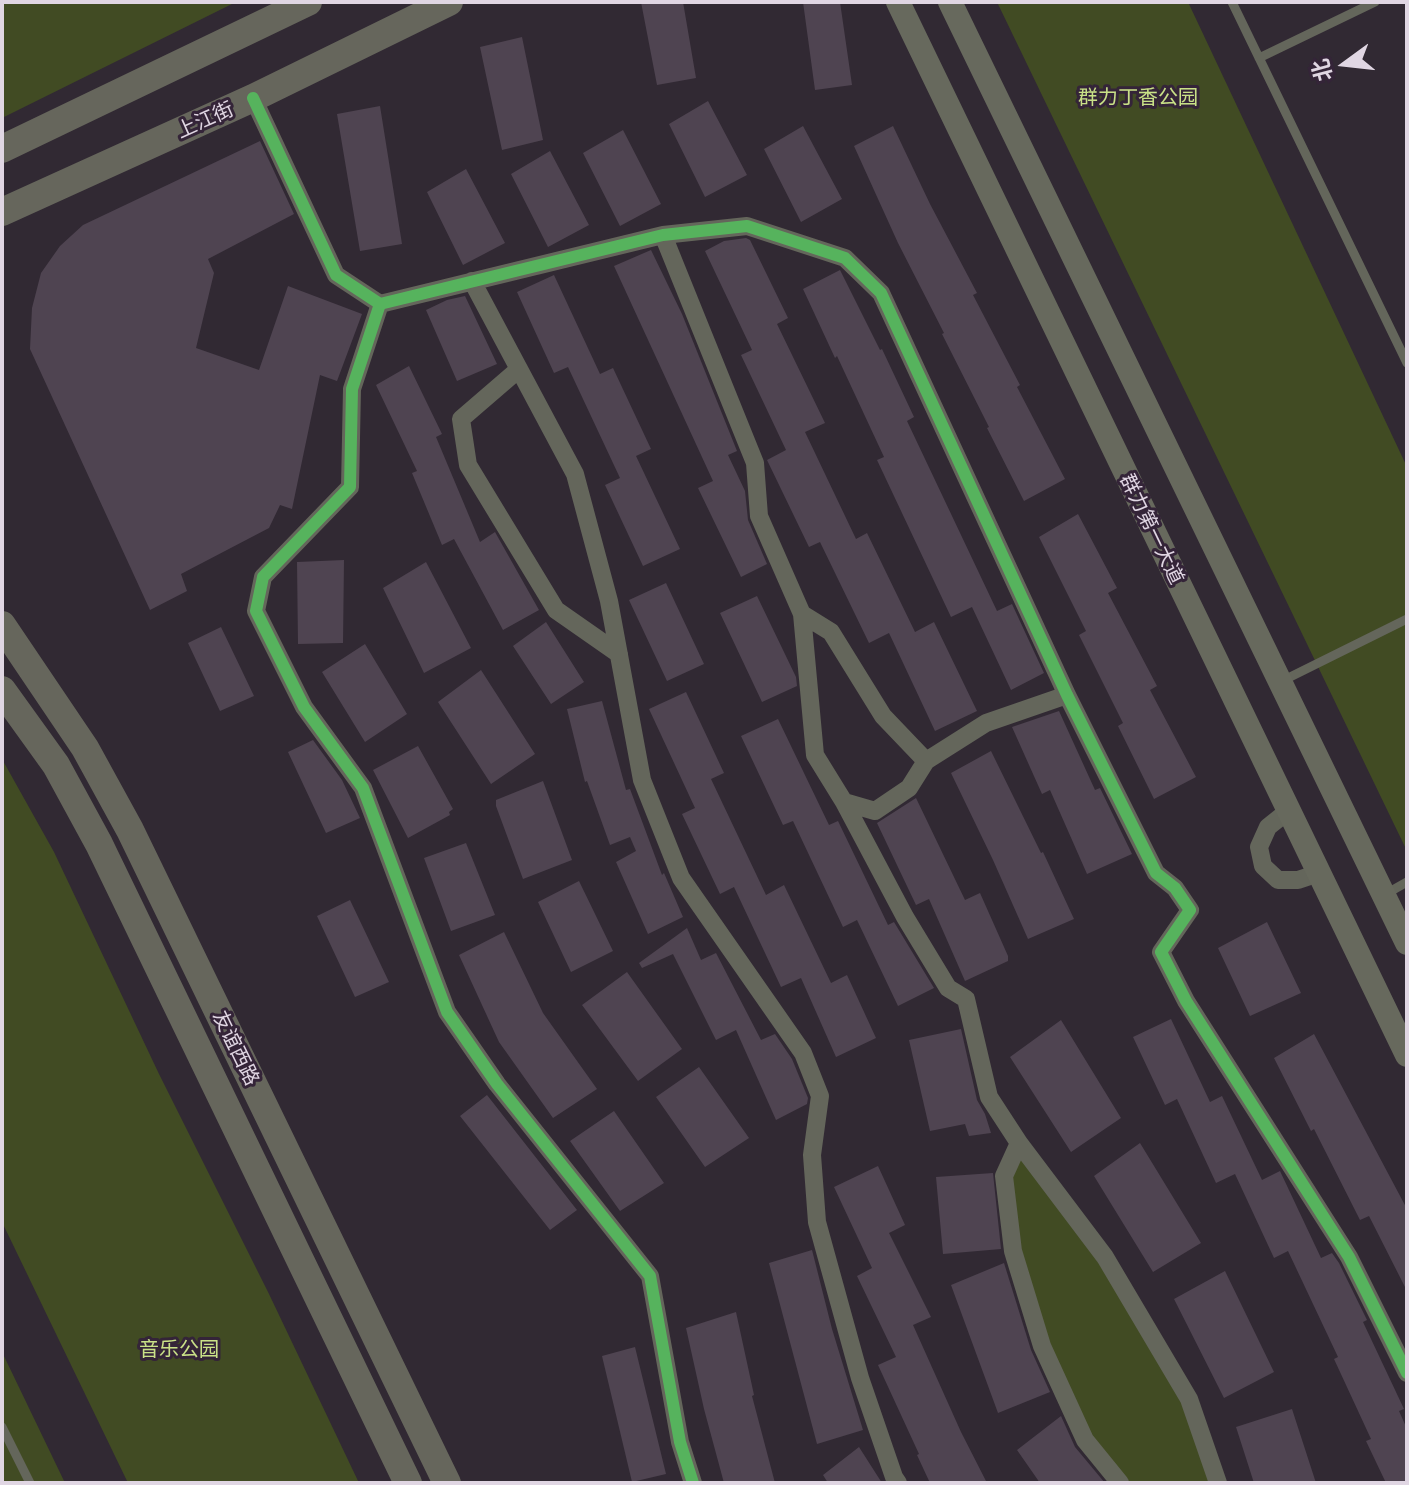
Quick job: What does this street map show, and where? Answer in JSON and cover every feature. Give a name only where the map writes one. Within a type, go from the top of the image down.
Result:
[{"type":"main road","points":[[2,149],[308,2]]},
{"type":"main road","name":"上江街","points":[[2,212],[253,98],[449,2]]},
{"type":"main road","name":"群力第一大道","points":[[898,2],[1407,1055]]},
{"type":"main road","points":[[950,2],[1407,943]]},
{"type":"main road","name":"友谊西路","points":[[2,625],[85,748],[130,830],[447,1483]]},
{"type":"main road","name":"友谊西路","points":[[2,690],[56,765],[99,844],[408,1483]]},
{"type":"street","points":[[253,98],[336,275],[380,304],[663,235],[747,226],[845,258],[881,293],[1067,695],[1156,873],[1175,888],[1190,910],[1161,952],[1186,1001],[1349,1257],[1407,1373]]},
{"type":"street","points":[[663,235],[755,463],[759,516],[802,614],[815,755],[948,988],[966,999],[989,1097],[1019,1143],[1105,1257],[1189,1399],[1218,1483]]},
{"type":"street","points":[[472,281],[575,474],[609,601],[642,780],[681,878],[803,1053],[820,1096],[812,1155],[817,1222],[860,1378],[898,1483]]},
{"type":"street","points":[[380,304],[352,389],[350,487],[263,577],[256,611],[304,707],[363,788],[447,1012],[497,1084],[650,1276],[680,1442],[693,1483]]},
{"type":"street","points":[[519,369],[461,419],[468,465],[556,610],[619,654]]},
{"type":"street","points":[[802,614],[831,632],[883,716],[926,761]]},
{"type":"street","points":[[844,802],[875,811],[909,788],[926,761],[986,723],[1067,695]]},
{"type":"street","points":[[1288,811],[1268,827],[1263,837],[1259,847],[1263,866],[1278,880],[1298,880],[1319,873]]},
{"type":"street","points":[[1019,1143],[1004,1176],[1013,1251],[1042,1346],[1085,1440],[1120,1483]]},
{"type":"lane","points":[[1232,2],[1407,363]]},
{"type":"lane","points":[[1259,58],[1375,2]]},
{"type":"lane","points":[[1280,682],[1407,619]]},
{"type":"lane","points":[[1384,895],[1407,882]]},
{"type":"lane","points":[[2,1427],[30,1483]]},
{"type":"green space","points":[[2,2],[236,2],[2,118]]},
{"type":"green space","name":"群力丁香公园","points":[[997,2],[1188,2],[1407,467],[1407,851]]},
{"type":"green space","name":"音乐公园","points":[[2,759],[54,852],[359,1483],[128,1483],[2,1222]]},
{"type":"green space","points":[[1019,1143],[1189,1399],[1218,1483],[1120,1483],[1085,1440],[1042,1346],[1004,1176]]},
{"type":"green space","points":[[2,1352],[65,1483],[2,1483]]},
{"type":"building","points":[[641,2],[683,2],[696,78],[657,85]]},
{"type":"building","points":[[803,2],[840,2],[852,85],[815,90]]},
{"type":"building","points":[[522,37],[543,140],[502,150],[480,47]]},
{"type":"building","points":[[708,101],[747,175],[705,197],[669,124]]},
{"type":"building","points":[[380,106],[402,244],[360,251],[337,114]]},
{"type":"building","points":[[803,126],[842,199],[801,222],[764,149]]},
{"type":"building","points":[[893,126],[977,293],[973,295],[1020,385],[1017,387],[1065,479],[1024,501],[854,146]]},
{"type":"building","points":[[623,130],[661,204],[620,226],[583,153]]},
{"type":"building","points":[[260,141],[294,214],[208,259],[214,273],[196,348],[259,370],[288,286],[362,314],[337,381],[320,375],[292,509],[280,505],[269,528],[181,574],[187,591],[150,610],[30,349],[32,308],[41,273],[60,246],[83,225]]},
{"type":"building","points":[[550,151],[589,225],[548,247],[511,174]]},
{"type":"building","points":[[466,169],[505,243],[463,265],[427,192]]},
{"type":"building","points":[[750,240],[788,318],[777,324],[825,423],[805,432],[856,539],[867,533],[915,632],[934,622],[977,711],[935,731],[889,633],[869,643],[820,542],[809,547],[767,460],[786,450],[741,355],[752,350],[705,251],[724,241]]},
{"type":"building","points":[[651,250],[682,314],[737,451],[728,455],[745,491],[748,520],[767,564],[741,577],[698,488],[713,481],[614,266]]},
{"type":"building","points":[[840,270],[914,417],[907,421],[997,611],[1012,604],[1044,673],[1011,690],[972,607],[951,617],[877,460],[884,457],[803,289]]},
{"type":"building","points":[[554,275],[600,374],[613,368],[651,449],[636,456],[680,549],[643,566],[605,485],[620,478],[568,367],[554,373],[517,292]]},
{"type":"building","points":[[465,296],[497,364],[457,381],[426,310]]},
{"type":"building","points":[[409,366],[442,434],[436,437],[480,542],[495,532],[539,610],[503,630],[454,539],[442,545],[412,473],[417,471],[376,385]]},
{"type":"building","points":[[1078,514],[1117,588],[1108,593],[1157,686],[1150,690],[1196,777],[1154,799],[1118,726],[1123,723],[1079,635],[1086,631],[1039,537]]},
{"type":"building","points":[[344,560],[343,643],[298,644],[297,562]]},
{"type":"building","points":[[426,562],[471,648],[424,673],[383,588]]},
{"type":"building","points":[[666,583],[704,664],[667,681],[629,600]]},
{"type":"building","points":[[757,596],[796,677],[797,686],[762,702],[720,613]]},
{"type":"building","points":[[546,622],[584,682],[551,704],[513,646]]},
{"type":"building","points":[[221,627],[254,696],[220,711],[188,643]]},
{"type":"building","points":[[365,644],[407,714],[365,742],[322,672]]},
{"type":"building","points":[[481,670],[535,754],[491,784],[438,702]]},
{"type":"building","points":[[686,692],[724,773],[711,779],[766,895],[784,885],[831,983],[847,975],[876,1038],[836,1057],[801,978],[781,987],[734,887],[720,894],[682,814],[695,808],[649,709]]},
{"type":"building","points":[[602,701],[626,790],[630,789],[662,875],[664,873],[683,917],[648,934],[616,862],[636,851],[630,837],[610,845],[585,782],[567,709]]},
{"type":"building","points":[[1059,711],[1095,790],[1100,788],[1132,854],[1087,874],[1050,790],[1042,794],[1012,727]]},
{"type":"building","points":[[778,719],[829,825],[838,821],[888,925],[894,922],[934,988],[898,1006],[857,920],[843,927],[793,821],[783,825],[741,736]]},
{"type":"building","points":[[313,740],[342,780],[360,818],[326,833],[288,752]]},
{"type":"building","points":[[418,746],[453,809],[450,815],[408,838],[373,770]]},
{"type":"building","points":[[991,751],[1074,919],[1028,939],[951,773]]},
{"type":"building","points":[[543,781],[572,860],[523,879],[496,800]]},
{"type":"building","points":[[916,798],[965,900],[980,893],[1008,956],[1008,961],[965,981],[929,899],[916,905],[877,823]]},
{"type":"building","points":[[466,843],[495,915],[451,931],[424,858]]},
{"type":"building","points":[[579,881],[613,951],[571,972],[538,902]]},
{"type":"building","points":[[350,900],[389,982],[355,997],[317,916]]},
{"type":"building","points":[[1267,922],[1301,993],[1250,1016],[1218,948]]},
{"type":"building","points":[[687,928],[701,960],[716,953],[761,1040],[775,1034],[792,1059],[808,1098],[807,1104],[776,1120],[736,1030],[716,1040],[673,954],[642,968],[639,963]]},
{"type":"building","points":[[504,932],[543,1013],[597,1089],[553,1118],[499,1042],[459,955]]},
{"type":"building","points":[[627,972],[682,1049],[638,1081],[582,1005]]},
{"type":"building","points":[[1171,1019],[1210,1102],[1222,1096],[1262,1180],[1280,1171],[1321,1258],[1332,1253],[1339,1263],[1404,1409],[1399,1411],[1407,1429],[1407,1483],[1386,1483],[1366,1441],[1371,1439],[1334,1359],[1338,1357],[1288,1251],[1274,1258],[1235,1174],[1216,1183],[1177,1099],[1165,1105],[1133,1037]]},
{"type":"building","points":[[1061,1020],[1121,1118],[1071,1152],[1010,1057]]},
{"type":"building","points":[[961,1029],[977,1100],[991,1133],[969,1136],[965,1124],[930,1131],[909,1040]]},
{"type":"building","points":[[1314,1034],[1407,1209],[1407,1291],[1369,1216],[1360,1220],[1274,1058]]},
{"type":"building","points":[[699,1067],[749,1138],[705,1167],[656,1097]]},
{"type":"building","points":[[487,1095],[577,1210],[550,1230],[460,1116]]},
{"type":"building","points":[[614,1111],[664,1183],[620,1211],[570,1141]]},
{"type":"building","points":[[1140,1143],[1201,1243],[1153,1272],[1094,1176]]},
{"type":"building","points":[[878,1166],[905,1225],[889,1233],[931,1317],[913,1325],[987,1483],[930,1483],[878,1365],[896,1357],[857,1276],[872,1268],[834,1187]]},
{"type":"building","points":[[993,1173],[1001,1249],[943,1254],[936,1177]]},
{"type":"building","points":[[812,1250],[863,1430],[817,1444],[769,1263]]},
{"type":"building","points":[[1004,1263],[1031,1350],[1050,1392],[998,1413],[951,1285]]},
{"type":"building","points":[[1225,1271],[1274,1372],[1224,1398],[1174,1299]]},
{"type":"building","points":[[736,1312],[752,1396],[775,1483],[724,1483],[704,1409],[686,1328]]},
{"type":"building","points":[[635,1347],[666,1474],[632,1482],[602,1356]]},
{"type":"building","points":[[1292,1409],[1316,1483],[1254,1483],[1236,1427]]},
{"type":"building","points":[[1061,1416],[1075,1447],[1105,1483],[1040,1483],[1017,1450]]},
{"type":"building","points":[[859,1447],[882,1483],[828,1483],[823,1475]]},
{"type":"cycle path","points":[[253,98],[336,275],[380,304],[663,235],[747,226],[845,258],[881,293],[1067,695],[1156,873],[1175,888],[1190,910],[1161,952],[1186,1001],[1349,1257],[1407,1373]]},
{"type":"cycle path","points":[[380,304],[352,389],[350,487],[263,577],[256,611],[304,707],[363,788],[447,1012],[497,1084],[650,1276],[680,1442],[693,1483]]}]
